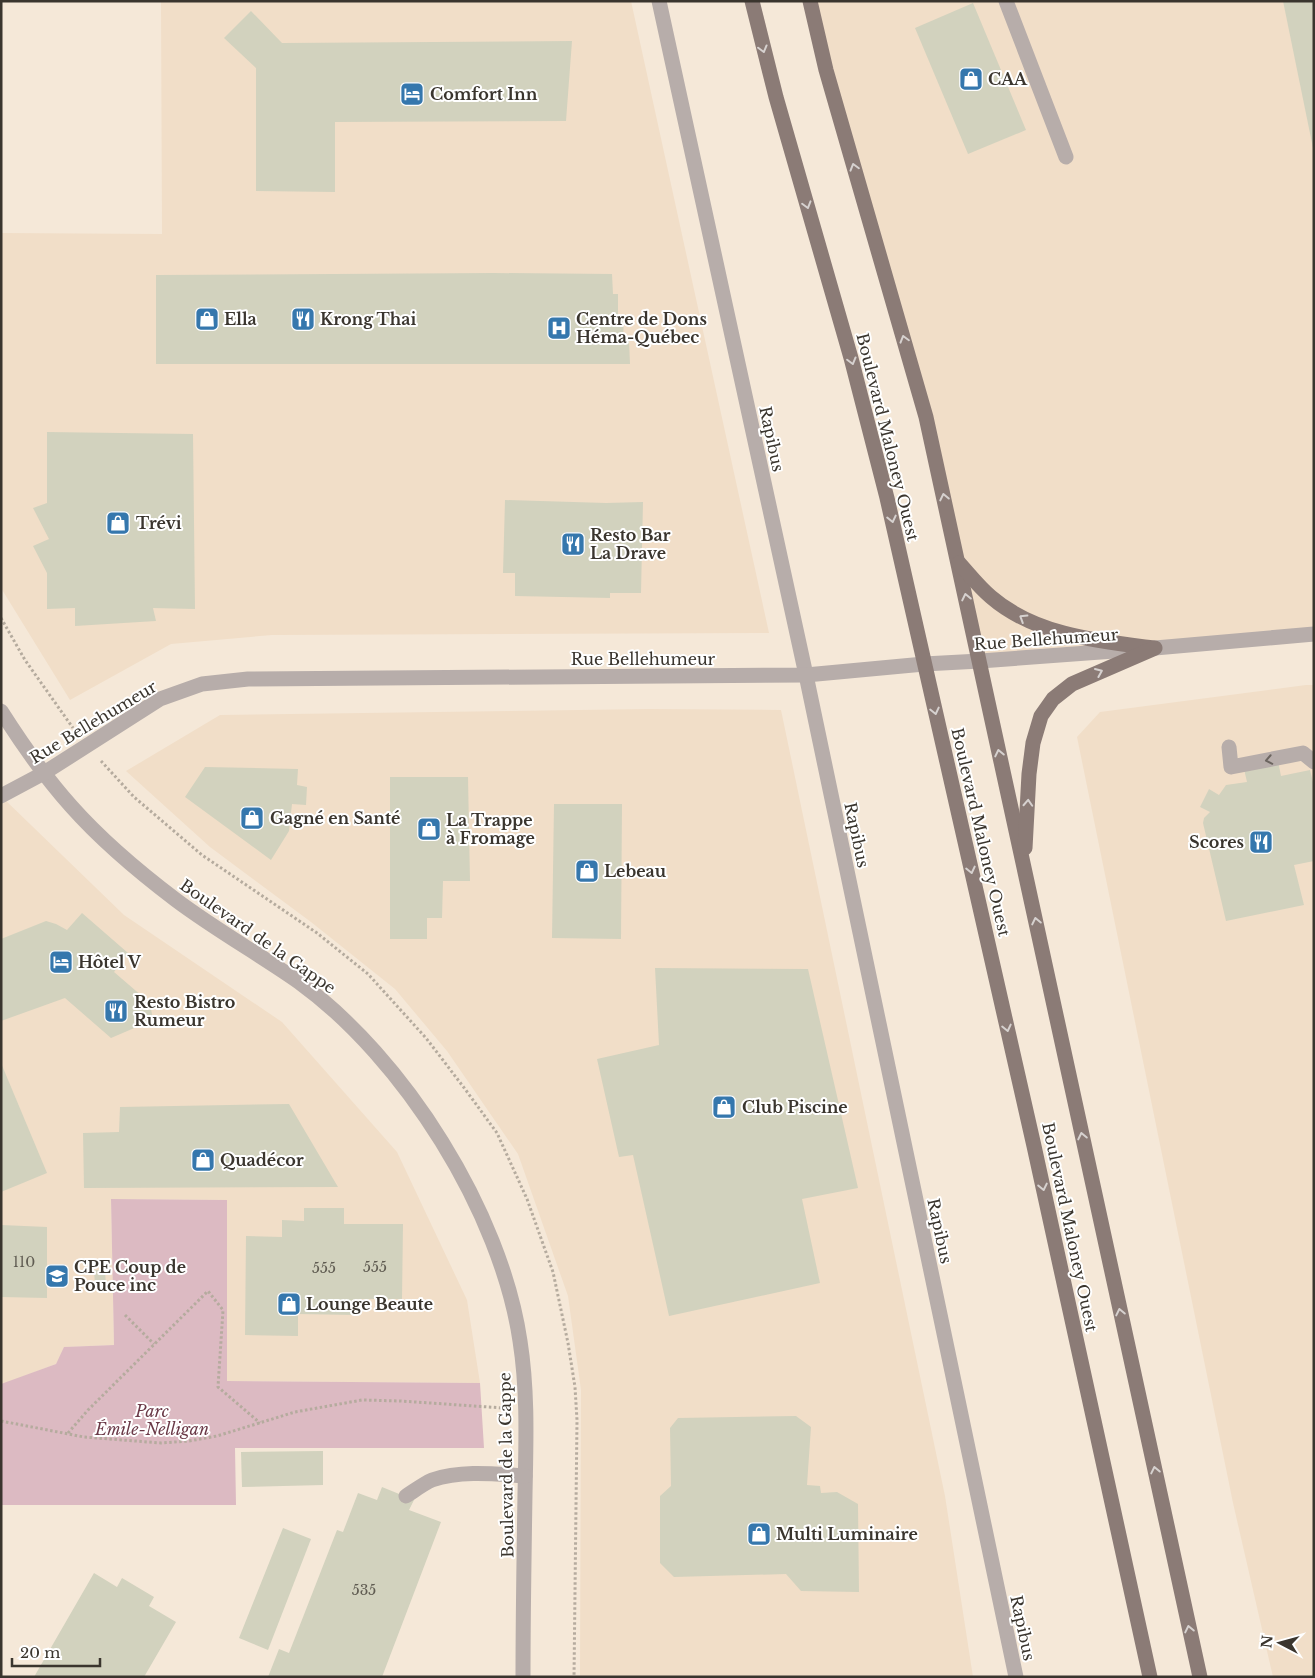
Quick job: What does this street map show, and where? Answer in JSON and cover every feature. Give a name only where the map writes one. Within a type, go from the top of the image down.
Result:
[{"type":"main road","name":"Boulevard Maloney Ouest","points":[[752,1],[776,97],[851,358],[887,498],[1034,1146],[1150,1677]]},
{"type":"main road","name":"Boulevard Maloney Ouest","points":[[810,1],[829,79],[926,417],[1200,1677]]},
{"type":"main road","points":[[958,562],[991,597],[1029,622],[1087,639],[1154,648]]},
{"type":"main road","points":[[1024,869],[1029,774],[1033,743],[1042,716],[1053,699],[1072,684],[1154,648]]},
{"type":"street","name":"Rapibus","points":[[659,1],[806,675],[1016,1677]]},
{"type":"street","points":[[1006,1],[1066,157]]},
{"type":"street","name":"Rue Bellehumeur","points":[[1,796],[44,773],[160,699],[202,684],[248,679],[806,675],[1314,634]]},
{"type":"street","name":"Boulevard de la Gappe","points":[[1,711],[44,773],[70,806],[118,852],[177,901],[300,983],[354,1030],[386,1065],[413,1099],[460,1173],[489,1232],[507,1288],[520,1338],[526,1409],[523,1677]]},
{"type":"street","points":[[1229,747],[1232,768],[1303,753],[1314,762]]},
{"type":"street","points":[[406,1496],[431,1481],[454,1475],[486,1473],[525,1476]]},
{"type":"path","points":[[1,618],[25,660],[86,745],[134,798],[202,855],[318,933],[368,974],[426,1038],[497,1133],[527,1199],[553,1272],[575,1387],[574,1677]]},
{"type":"path","points":[[68,1434],[88,1410],[208,1291],[223,1310],[218,1387],[260,1423]]},
{"type":"path","points":[[125,1315],[154,1344]]},
{"type":"path","points":[[1,1420],[84,1437],[161,1443],[189,1441],[208,1437],[295,1412],[362,1400],[526,1409]]},
{"type":"shaded area","points":[[161,1],[631,1],[769,633],[272,635],[171,644],[70,700],[1,588],[1,233],[162,234]]},
{"type":"shaded area","points":[[810,1],[1314,1],[1314,634],[980,661],[926,417]]},
{"type":"shaded area","points":[[1314,685],[1314,1677],[1273,1677],[1233,1503],[1077,737],[1100,712]]},
{"type":"shaded area","points":[[649,709],[781,710],[945,1496],[973,1677],[580,1677],[581,1390],[568,1296],[518,1154],[447,1051],[395,989],[311,922],[210,847],[126,771],[220,715]]},
{"type":"shaded area","points":[[1,796],[124,915],[282,1022],[397,1152],[467,1300],[480,1383],[227,1381],[227,1200],[111,1199],[114,1345],[65,1347],[56,1364],[3,1384],[1,1381]]},
{"type":"green space","name":"Parc Émile-Nelligan","points":[[111,1199],[227,1200],[227,1381],[480,1383],[484,1448],[235,1448],[236,1505],[1,1505],[1,1384],[56,1364],[64,1347],[114,1345]]},
{"type":"building","points":[[1283,1],[1314,1],[1314,148],[1313,148]]},
{"type":"building","name":"CAA","points":[[973,3],[1026,130],[968,154],[915,28]]},
{"type":"building","name":"Comfort Inn","points":[[251,11],[282,43],[572,41],[566,121],[335,122],[335,192],[256,191],[256,68],[224,38]]},
{"type":"building","points":[[612,274],[613,294],[618,294],[618,316],[624,316],[623,340],[629,340],[630,364],[156,364],[156,275]]},
{"type":"building","name":"Trévi","points":[[47,432],[193,434],[195,609],[153,608],[156,621],[75,626],[75,608],[47,609],[47,573],[33,546],[49,539],[33,508],[47,503]]},
{"type":"building","name":"Resto Bar La Drave","points":[[505,500],[606,503],[643,502],[641,593],[610,593],[610,598],[515,596],[515,573],[503,573]]},
{"type":"building","name":"Scores","points":[[1278,761],[1281,776],[1310,770],[1314,786],[1314,861],[1294,865],[1304,905],[1226,921],[1203,823],[1204,818],[1210,812],[1200,807],[1209,789],[1219,795],[1226,785],[1247,782],[1244,769]]},
{"type":"building","name":"Gagné en Santé","points":[[205,767],[298,769],[297,785],[307,787],[306,805],[292,804],[289,831],[271,860],[185,797]]},
{"type":"building","name":"La Trappe à Fromage","points":[[390,777],[468,777],[470,881],[443,881],[442,918],[427,918],[427,939],[390,939]]},
{"type":"building","name":"Lebeau","points":[[554,804],[622,804],[621,939],[552,938]]},
{"type":"building","name":"Hôtel V","points":[[82,913],[128,953],[114,972],[150,1003],[153,1020],[111,1038],[65,998],[1,1021],[1,939],[46,921],[67,930]]},
{"type":"building","name":"Club Piscine","points":[[655,968],[808,969],[858,1188],[802,1199],[820,1283],[669,1316],[633,1155],[619,1157],[597,1059],[659,1045]]},
{"type":"building","points":[[1,1063],[47,1173],[1,1192]]},
{"type":"building","name":"Quadécor","points":[[289,1104],[338,1187],[84,1188],[83,1133],[119,1132],[120,1107]]},
{"type":"building","points":[[304,1208],[344,1208],[344,1224],[403,1224],[402,1299],[355,1299],[355,1315],[298,1314],[298,1336],[245,1335],[246,1236],[282,1237],[282,1220],[304,1221]]},
{"type":"building","points":[[1,1225],[47,1227],[47,1298],[1,1297]]},
{"type":"building","points":[[94,1270],[105,1270],[106,1286],[95,1286]]},
{"type":"building","name":"Multi Luminaire","points":[[796,1416],[811,1427],[807,1485],[820,1486],[821,1493],[837,1492],[858,1504],[859,1592],[801,1591],[786,1574],[674,1577],[660,1563],[660,1496],[671,1486],[670,1428],[678,1418]]},
{"type":"building","points":[[323,1451],[323,1485],[242,1487],[241,1452]]},
{"type":"building","points":[[382,1487],[414,1500],[409,1510],[441,1522],[382,1677],[268,1677],[279,1649],[289,1653],[337,1530],[343,1532],[358,1493],[377,1500]]},
{"type":"building","points":[[283,1528],[311,1539],[268,1650],[239,1638]]},
{"type":"building","points":[[94,1573],[117,1587],[122,1578],[154,1597],[149,1606],[176,1622],[144,1677],[34,1677]]},
{"type":"place","name":"CAA","points":[[971,79]]},
{"type":"place","name":"Comfort Inn","points":[[412,94]]},
{"type":"place","name":"Ella","points":[[207,319]]},
{"type":"place","name":"Krong Thai","points":[[303,319]]},
{"type":"place","name":"Centre de Dons Héma-Québec","points":[[559,328]]},
{"type":"place","name":"Trévi","points":[[118,523]]},
{"type":"place","name":"Resto Bar La Drave","points":[[573,544]]},
{"type":"place","name":"Gagné en Santé","points":[[252,818]]},
{"type":"place","name":"La Trappe à Fromage","points":[[429,829]]},
{"type":"place","name":"Scores","points":[[1261,842]]},
{"type":"place","name":"Lebeau","points":[[587,871]]},
{"type":"place","name":"Hôtel V","points":[[61,962]]},
{"type":"place","name":"Resto Bistro Rumeur","points":[[116,1011]]},
{"type":"place","name":"Club Piscine","points":[[724,1107]]},
{"type":"place","name":"Quadécor","points":[[203,1160]]},
{"type":"place","name":"CPE Coup de Pouce inc","points":[[57,1276]]},
{"type":"place","name":"Lounge Beaute","points":[[289,1304]]},
{"type":"place","name":"Multi Luminaire","points":[[759,1534]]}]
